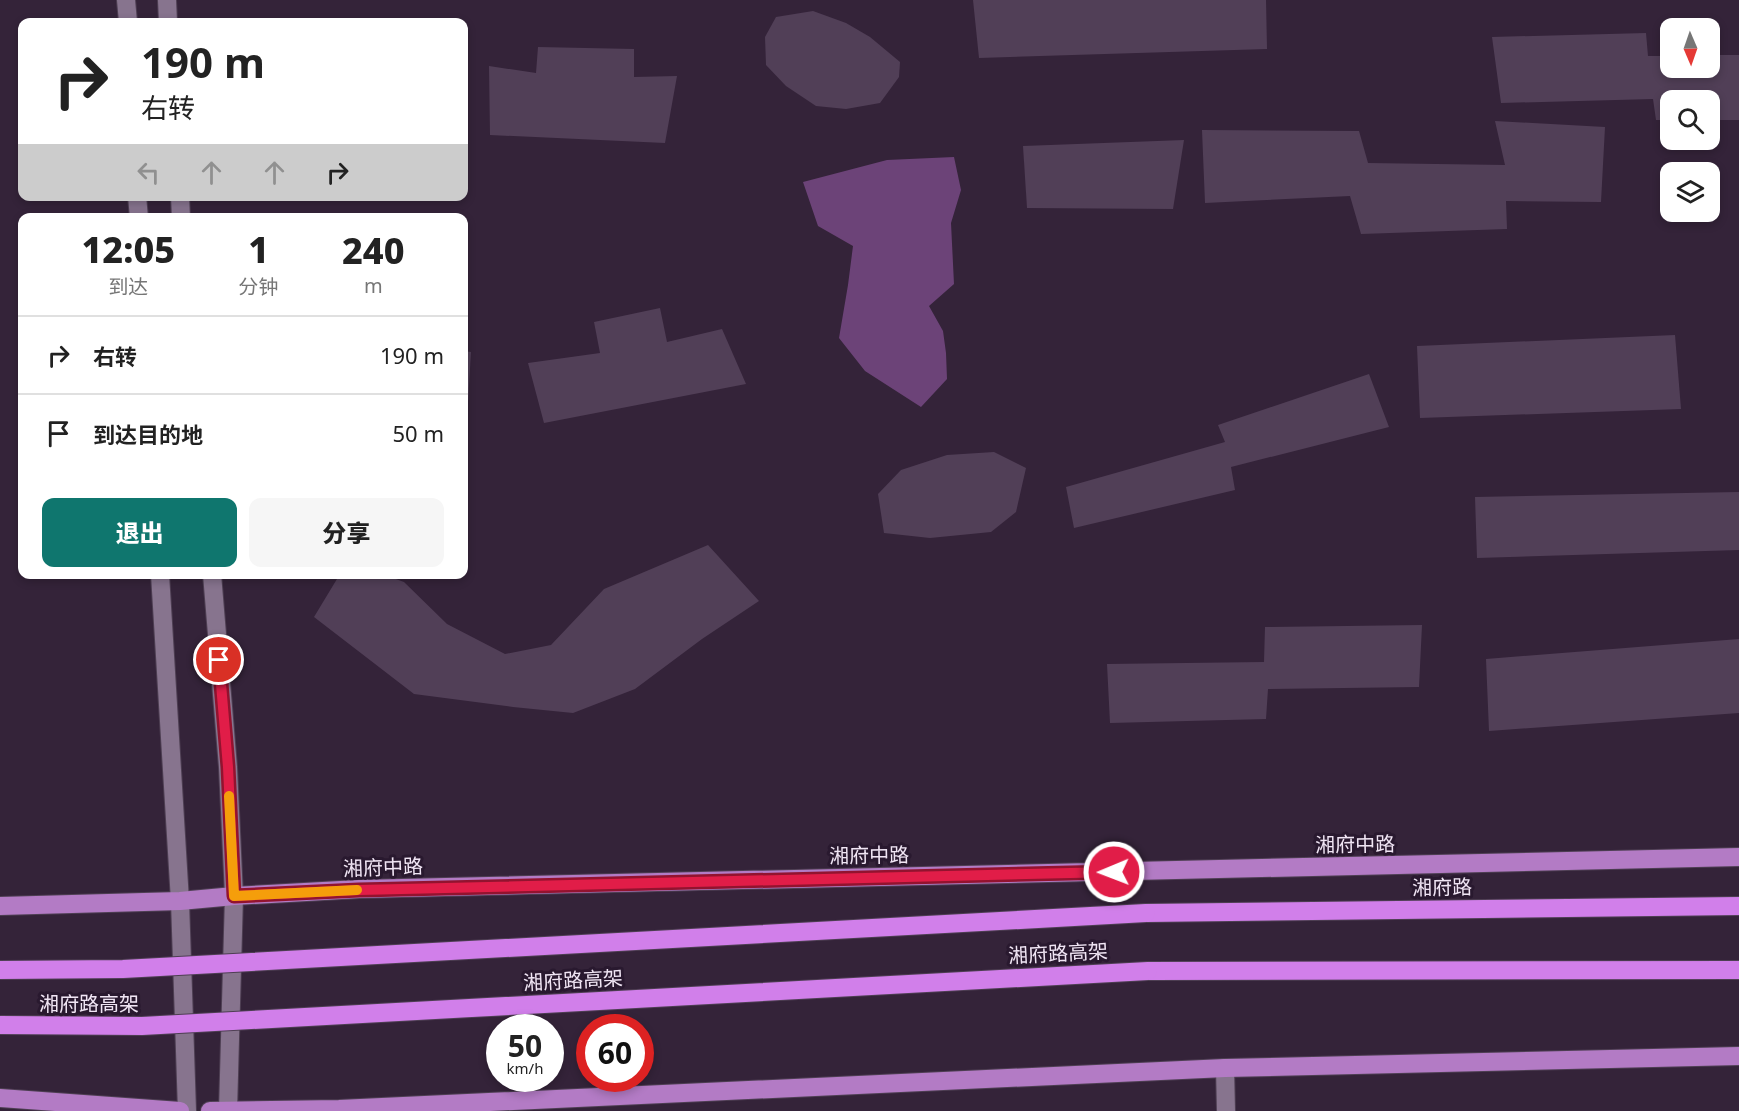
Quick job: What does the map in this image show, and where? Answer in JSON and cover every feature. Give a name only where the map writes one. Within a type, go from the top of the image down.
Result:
[{"type":"highway","name":"湘府路","points":[[1146,913],[1739,906]]},
{"type":"highway","name":"湘府路高架","points":[[0,970],[123,969],[1146,913]]},
{"type":"highway","name":"湘府路高架","points":[[0,1025],[142,1026],[1148,971],[1739,970]]},
{"type":"main road","name":"湘府中路","points":[[0,906],[180,901],[359,890],[1739,857]]},
{"type":"main road","points":[[210,1111],[339,1109],[1226,1068],[1739,1056]]},
{"type":"main road","points":[[0,1098],[180,1111]]},
{"type":"street","points":[[126,0],[128,18]]},
{"type":"street","points":[[167,0],[168,18]]},
{"type":"street","points":[[160,579],[180,901],[187,1111]]},
{"type":"street","points":[[212,579],[228,767],[234,896],[228,1111]]},
{"type":"street","points":[[1226,1068],[1226,1111]]},
{"type":"shaded area","points":[[954,157],[961,190],[951,223],[954,284],[929,306],[943,331],[947,379],[921,407],[865,371],[839,338],[853,246],[818,226],[803,182],[887,160]]},
{"type":"building","points":[[973,0],[1266,0],[1267,49],[979,58]]},
{"type":"building","points":[[813,11],[846,23],[870,37],[900,62],[899,77],[880,103],[846,109],[816,106],[786,86],[766,65],[765,37],[776,17]]},
{"type":"building","points":[[1646,33],[1648,56],[1660,56],[1660,78],[1720,78],[1720,55],[1739,55],[1739,120],[1720,120],[1720,90],[1660,90],[1660,120],[1656,120],[1653,99],[1501,103],[1492,37]]},
{"type":"building","points":[[538,47],[634,49],[634,77],[677,76],[665,143],[490,135],[489,66],[536,73]]},
{"type":"building","points":[[1495,121],[1605,127],[1601,202],[1506,201],[1507,229],[1361,234],[1350,196],[1205,203],[1202,130],[1359,131],[1368,163],[1505,165]]},
{"type":"building","points":[[1184,140],[1173,209],[1027,208],[1023,146]]},
{"type":"building","points":[[660,308],[667,342],[722,329],[746,384],[544,423],[528,363],[600,353],[594,322]]},
{"type":"building","points":[[1675,335],[1681,409],[1420,418],[1417,346]]},
{"type":"building","points":[[468,352],[471,352],[468,402]]},
{"type":"building","points":[[1369,374],[1389,427],[1231,467],[1235,490],[1074,528],[1066,487],[1225,442],[1218,425]]},
{"type":"building","points":[[994,452],[1026,468],[1016,512],[991,532],[930,538],[884,533],[878,494],[901,470],[947,455]]},
{"type":"building","points":[[1739,492],[1739,550],[1477,558],[1475,497]]},
{"type":"building","points":[[708,545],[759,601],[702,639],[635,689],[573,713],[414,694],[314,617],[337,579],[396,579],[404,582],[447,624],[505,654],[551,645],[604,589]]},
{"type":"building","points":[[1422,625],[1419,687],[1268,689],[1266,719],[1110,723],[1107,664],[1264,662],[1265,627]]},
{"type":"building","points":[[1739,639],[1739,713],[1489,731],[1486,659]]},
{"type":"slow traffic","points":[[229,796],[234,896],[357,890]]},
{"type":"route","points":[[219,660],[228,767],[234,896],[359,890],[1114,872]]}]
